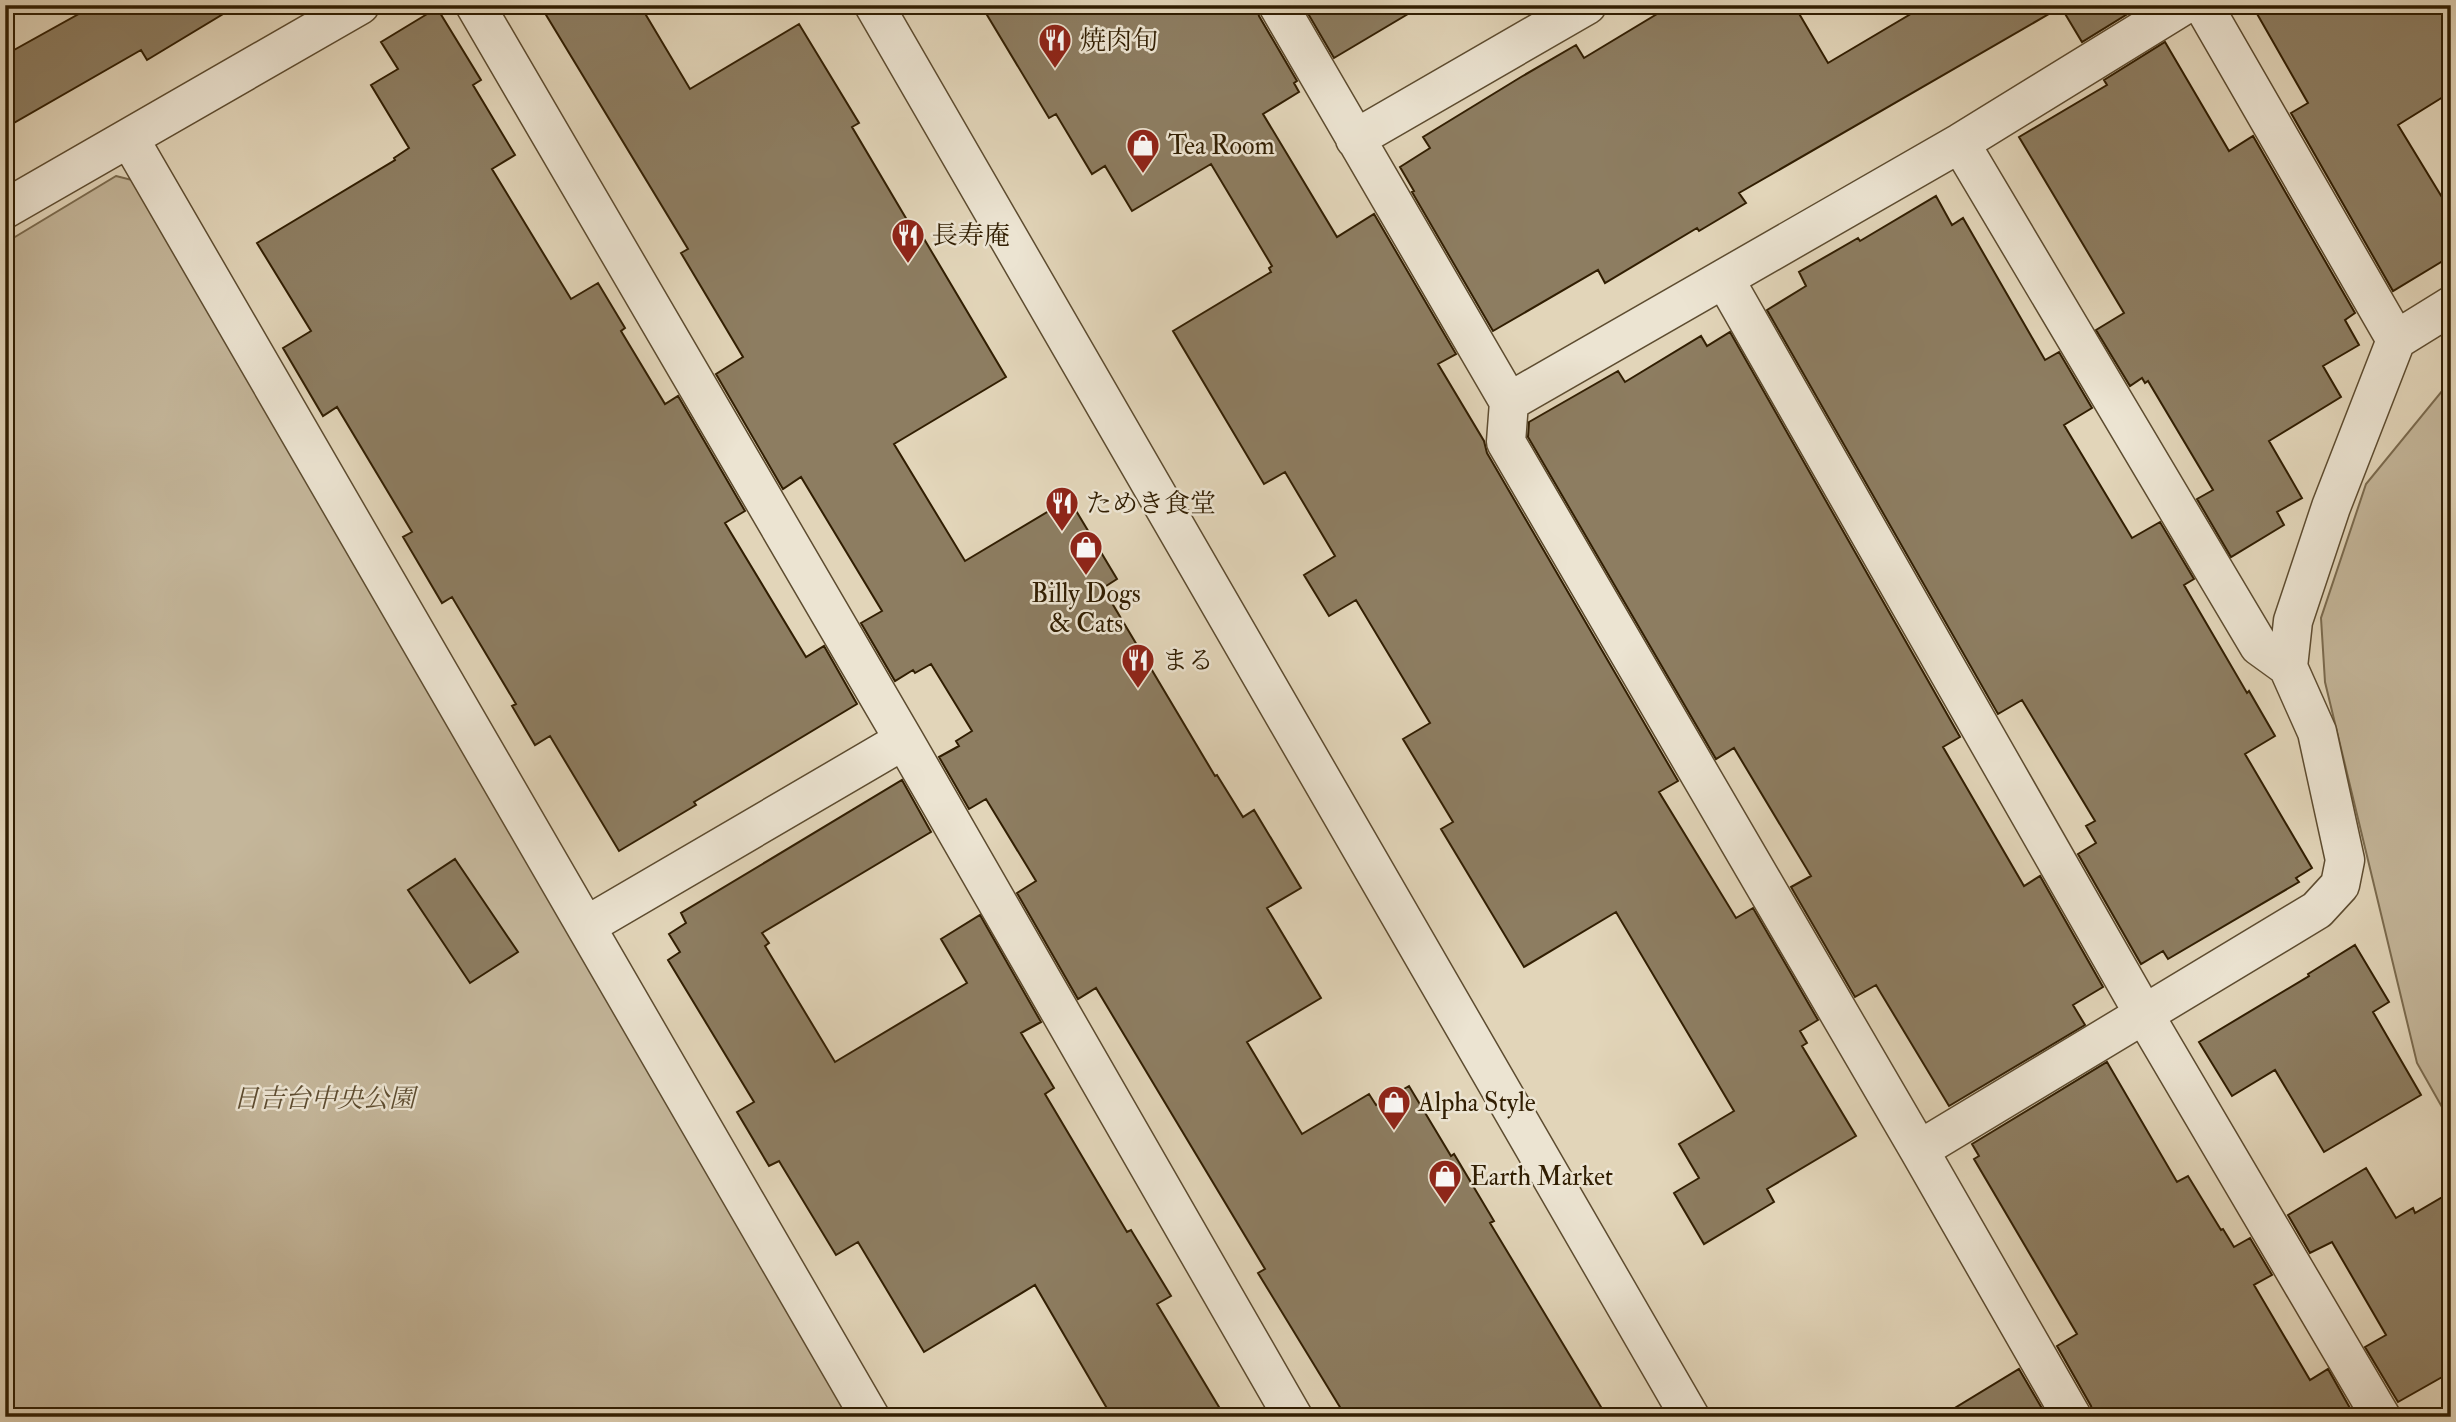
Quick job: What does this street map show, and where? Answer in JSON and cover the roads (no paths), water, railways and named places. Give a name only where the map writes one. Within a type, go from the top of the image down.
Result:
[{"type":"street","points":[[5,209],[360,5]]},
{"type":"street","points":[[475,5],[904,740],[1293,1417]]},
{"type":"street","points":[[874,5],[1690,1417]]},
{"type":"street","points":[[1278,5],[1509,402],[1506,442],[2072,1417]]},
{"type":"street","points":[[1355,139],[1587,5]]},
{"type":"street","points":[[1509,402],[1960,143],[2184,5]]},
{"type":"street","points":[[2203,5],[2396,341]]},
{"type":"street","points":[[129,138],[870,1417]]},
{"type":"street","points":[[1919,1150],[2317,910],[2340,885],[2345,860],[2317,732],[2288,667],[2259,646],[1960,143]]},
{"type":"street","points":[[1725,280],[2145,1016],[2381,1417]]},
{"type":"street","points":[[2288,667],[2293,621],[2331,507],[2396,341],[2451,306]]},
{"type":"street","points":[[586,926],[904,740]]},
{"type":"place","name":"焼肉旬","points":[[1055,70]]},
{"type":"place","name":"Tea Room","points":[[1143,175]]},
{"type":"place","name":"長寿庵","points":[[908,265]]},
{"type":"place","name":"ためき食堂","points":[[1062,533]]},
{"type":"place","name":"Billy Dogs & Cats","points":[[1086,577]]},
{"type":"place","name":"まる","points":[[1138,690]]},
{"type":"place","name":"Alpha Style","points":[[1394,1132]]},
{"type":"place","name":"Earth Market","points":[[1445,1206]]},
{"type":"park label","name":"日吉台中央公園","points":[[324,1098]]}]
